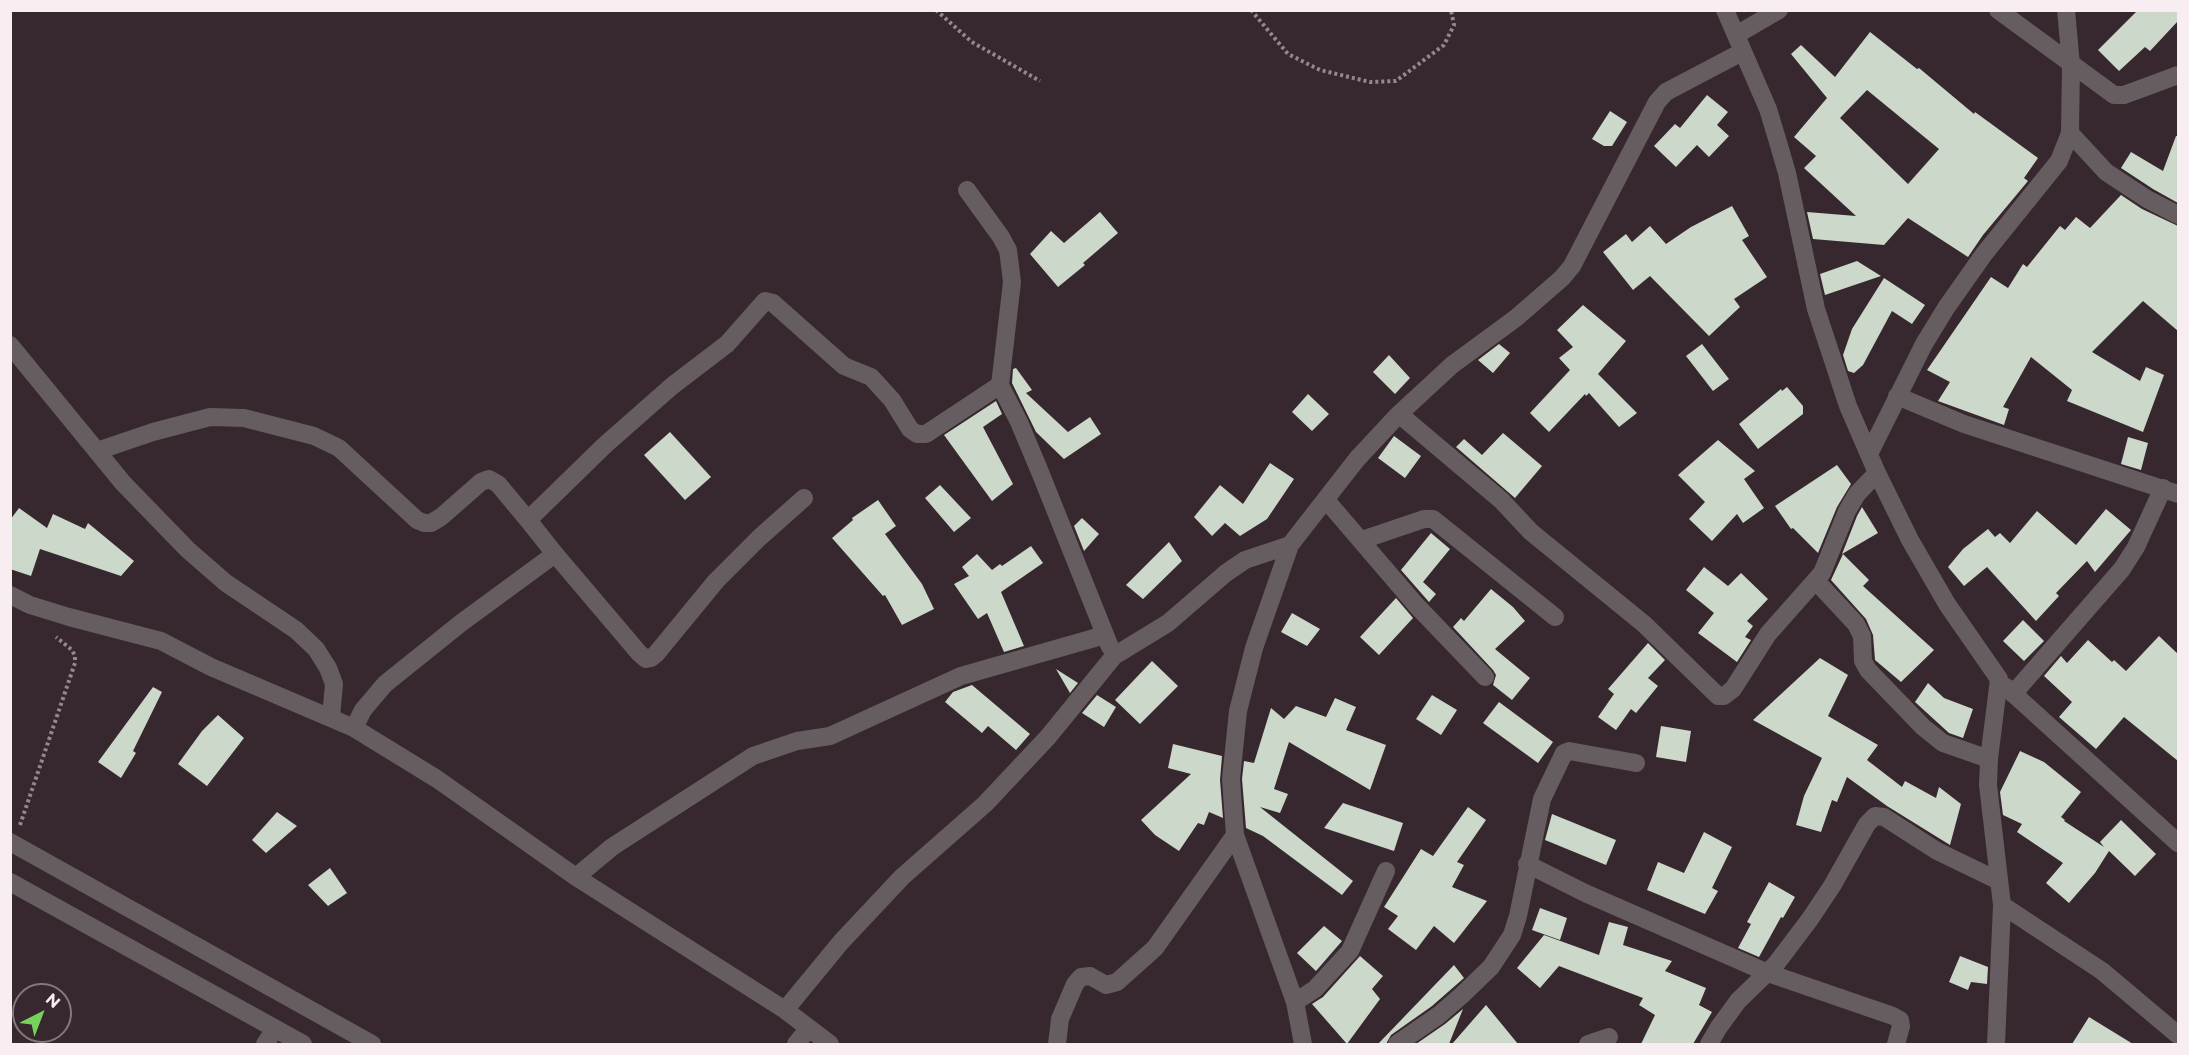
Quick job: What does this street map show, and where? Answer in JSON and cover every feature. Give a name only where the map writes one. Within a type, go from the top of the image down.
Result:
[{"type":"street","points":[[1725,10],[1768,109],[1779,142],[1816,309],[1848,406],[1910,540],[1947,604],[1999,679],[2178,843]]},
{"type":"street","points":[[1303,1044],[1295,1002],[1235,835],[1231,779],[1238,711],[1254,648],[1290,545],[1357,459],[1399,414],[1452,365],[1516,318],[1563,278],[1572,266],[1657,102],[1666,92],[1739,44],[1779,10]]},
{"type":"street","points":[[1998,10],[2114,95],[2119,96],[2178,75]]},
{"type":"street","points":[[1869,454],[1924,344],[1946,308],[1984,254],[2059,161],[2070,133],[2071,65],[2066,10]]},
{"type":"street","points":[[2070,133],[2106,172],[2147,199],[2178,215]]},
{"type":"street","points":[[967,190],[1008,250],[1012,282],[1000,385],[1040,472],[1114,656]]},
{"type":"street","points":[[528,520],[647,408],[692,370],[727,345],[765,300],[773,303],[844,366],[870,377],[892,400],[910,429],[917,434],[926,434],[1000,385]]},
{"type":"street","points":[[10,345],[123,483],[205,567],[296,630],[316,649],[328,668],[334,684],[331,717]]},
{"type":"street","points":[[1898,396],[1964,424],[2171,491],[2122,569],[2013,694]]},
{"type":"street","points":[[1399,414],[1501,500],[1531,532],[1644,624],[1718,696],[1729,694],[1768,634],[1822,573],[1857,494],[1877,472]]},
{"type":"street","points":[[97,451],[153,432],[210,417],[244,418],[314,436],[333,444],[424,524],[441,517],[485,480],[493,480],[639,654],[646,658],[651,658],[656,654],[716,581],[804,498]]},
{"type":"street","points":[[1326,500],[1416,605],[1485,677]]},
{"type":"street","points":[[1362,540],[1424,519],[1433,519],[1555,617]]},
{"type":"street","points":[[785,1010],[841,942],[902,877],[985,804],[1048,737],[1114,656],[1168,623],[1226,573],[1245,560],[1290,545]]},
{"type":"street","points":[[354,728],[363,710],[385,684],[461,623],[555,554]]},
{"type":"street","points":[[1816,581],[1856,624],[1862,636],[1863,661],[1868,670],[1923,727],[1943,743],[1989,759]]},
{"type":"street","points":[[10,595],[30,605],[69,617],[161,641],[211,667],[354,728],[437,779],[576,877],[785,1010],[830,1044]]},
{"type":"street","points":[[576,877],[612,847],[753,756],[797,741],[830,736],[961,676],[1105,635]]},
{"type":"street","points":[[1996,1044],[2002,905],[1988,785],[1999,679]]},
{"type":"street","points":[[1397,1044],[1439,1015],[1491,968],[1512,935],[1542,799],[1564,753],[1569,751],[1636,764]]},
{"type":"street","points":[[1709,1044],[1738,1001],[1768,973],[1810,919],[1832,886],[1867,824],[1875,816],[1884,817],[1937,851],[1999,881]]},
{"type":"street","points":[[1057,1044],[1060,1019],[1075,984],[1081,977],[1090,976],[1106,986],[1117,982],[1155,948],[1235,835]]},
{"type":"street","points":[[12,842],[372,1044]]},
{"type":"street","points":[[1527,864],[1594,898],[1768,973],[1893,1016],[1900,1020],[1901,1026],[1896,1044]]},
{"type":"street","points":[[1295,1002],[1315,989],[1350,951],[1386,871]]},
{"type":"street","points":[[10,882],[303,1044]]},
{"type":"street","points":[[2002,905],[2102,971],[2178,1035]]},
{"type":"street","points":[[795,1044],[809,1028]]},
{"type":"street","points":[[265,1044],[275,1029]]},
{"type":"street","points":[[1588,1044],[1609,1036]]},
{"type":"path","points":[[936,10],[972,42],[1040,81]]},
{"type":"path","points":[[1251,10],[1288,54],[1320,70],[1370,82],[1396,81],[1444,45],[1454,25],[1452,10]]},
{"type":"path","points":[[12,842],[75,663],[72,650],[51,633]]},
{"type":"building","points":[[2138,10],[2178,10],[2178,21],[2150,51],[2145,47],[2119,71],[2098,50]]},
{"type":"building","points":[[1870,32],[1917,69],[1919,68],[1974,114],[1975,112],[2038,158],[2024,178],[2028,181],[1983,235],[1968,257],[1908,218],[1884,245],[1813,239],[1807,212],[1856,216],[1804,168],[1816,156],[1794,137],[1827,98],[1791,54],[1801,45],[1835,77]],"holes":[[[1867,90],[1939,149],[1908,184],[1840,118]]]},
{"type":"building","points":[[1707,95],[1728,112],[1717,125],[1729,136],[1709,157],[1697,145],[1676,167],[1654,146],[1675,124],[1680,128]]},
{"type":"building","points":[[1610,111],[1627,122],[1612,146],[1604,146],[1592,139]]},
{"type":"building","points":[[2176,136],[2178,136],[2178,203],[2121,168],[2131,152],[2163,171]]},
{"type":"building","points":[[2121,195],[2142,209],[2178,226],[2178,331],[2143,301],[2092,352],[2140,381],[2146,367],[2164,375],[2143,432],[2067,401],[2072,390],[2031,357],[2003,407],[2009,409],[2004,425],[1938,401],[1950,382],[1927,370],[1991,277],[2008,288],[2023,264],[2027,267],[2060,226],[2065,230],[2076,217],[2090,228]]},
{"type":"building","points":[[1732,206],[1749,236],[1742,240],[1767,277],[1734,299],[1740,307],[1709,336],[1650,276],[1633,290],[1603,252],[1626,234],[1632,242],[1650,226],[1666,244],[1691,227]]},
{"type":"building","points":[[1100,212],[1118,233],[1058,287],[1030,254],[1051,231],[1064,243]]},
{"type":"building","points":[[1857,261],[1881,276],[1825,295],[1820,274]]},
{"type":"building","points":[[1884,278],[1925,305],[1912,324],[1892,311],[1863,365],[1854,373],[1848,371],[1843,355],[1852,329]]},
{"type":"building","points":[[1583,305],[1626,341],[1598,374],[1637,413],[1619,427],[1589,393],[1586,396],[1585,394],[1549,432],[1530,413],[1570,370],[1559,358],[1573,347],[1557,330]]},
{"type":"building","points":[[1499,344],[1510,353],[1493,373],[1478,360]]},
{"type":"building","points":[[1702,344],[1729,379],[1713,391],[1686,356]]},
{"type":"building","points":[[1389,355],[1410,378],[1395,394],[1373,372]]},
{"type":"building","points":[[1016,368],[1032,390],[1026,393],[1068,432],[1090,417],[1101,434],[1064,459],[1036,432],[1012,383],[1013,369]]},
{"type":"building","points":[[1787,387],[1803,406],[1803,414],[1758,449],[1739,424],[1781,389],[1782,391]]},
{"type":"building","points":[[1308,394],[1329,414],[1312,431],[1292,412]]},
{"type":"building","points":[[996,401],[1002,414],[983,427],[1013,484],[992,501],[944,435]]},
{"type":"building","points":[[670,432],[711,477],[685,500],[644,455]]},
{"type":"building","points":[[1503,433],[1542,466],[1515,498],[1456,447],[1464,439],[1482,455]]},
{"type":"building","points":[[1394,436],[1421,456],[1405,478],[1378,458]]},
{"type":"building","points":[[2128,437],[2148,443],[2141,470],[2121,464]]},
{"type":"building","points":[[1718,440],[1755,471],[1744,479],[1764,508],[1743,523],[1737,514],[1712,541],[1689,519],[1705,502],[1678,475]]},
{"type":"building","points":[[1270,463],[1294,479],[1267,519],[1240,536],[1225,523],[1212,536],[1194,517],[1220,485],[1243,504]]},
{"type":"building","points":[[1837,465],[1851,484],[1837,507],[1818,553],[1793,528],[1791,529],[1775,506]]},
{"type":"building","points":[[940,485],[971,518],[954,532],[925,498]]},
{"type":"building","points":[[878,500],[896,526],[885,534],[922,584],[934,609],[902,625],[885,595],[883,596],[832,538],[853,520],[852,518]]},
{"type":"building","points":[[1862,507],[1878,533],[1842,554],[1857,516]]},
{"type":"building","points":[[19,508],[47,528],[53,514],[85,529],[88,523],[134,561],[121,576],[40,549],[31,576],[10,569],[10,520]]},
{"type":"building","points":[[2106,509],[2131,530],[2095,572],[2087,561],[2056,593],[2059,596],[2036,621],[1987,567],[1964,586],[1948,567],[1963,549],[1988,529],[1995,537],[2000,533],[2010,543],[2037,511],[2076,545]]},
{"type":"building","points":[[1082,518],[1099,534],[1084,551],[1074,526]]},
{"type":"building","points":[[1431,533],[1450,549],[1423,582],[1436,594],[1429,602],[1401,570]]},
{"type":"building","points":[[1169,542],[1182,561],[1143,599],[1126,585]]},
{"type":"building","points":[[1031,546],[1043,563],[1001,592],[1024,646],[1004,652],[987,613],[978,619],[954,584],[969,576],[962,567],[977,554],[992,570],[1000,564],[1002,566]]},
{"type":"building","points":[[1843,554],[1869,580],[1863,586],[1934,650],[1901,682],[1875,660],[1873,635],[1866,619],[1831,580]]},
{"type":"building","points":[[1704,567],[1728,586],[1741,573],[1768,599],[1747,621],[1753,626],[1745,637],[1751,640],[1737,662],[1698,633],[1714,613],[1686,590]]},
{"type":"building","points":[[1491,589],[1513,607],[1525,621],[1495,649],[1530,678],[1512,700],[1493,685],[1496,675],[1493,670],[1453,627],[1461,618],[1464,621]]},
{"type":"building","points":[[1396,598],[1413,618],[1379,655],[1360,637]]},
{"type":"building","points":[[1292,613],[1320,629],[1307,646],[1281,632]]},
{"type":"building","points":[[2023,620],[2044,641],[2024,661],[2003,641]]},
{"type":"building","points":[[2159,636],[2178,654],[2178,761],[2124,717],[2096,749],[2059,717],[2072,702],[2044,676],[2061,656],[2067,663],[2088,640],[2112,662],[2114,660],[2126,671]]},
{"type":"building","points":[[1648,643],[1665,660],[1648,678],[1658,686],[1636,713],[1631,709],[1616,730],[1598,717],[1614,694],[1608,689]]},
{"type":"building","points":[[1820,658],[1848,675],[1828,716],[1878,745],[1867,760],[1902,787],[1905,781],[1936,798],[1939,787],[1961,804],[1950,845],[1887,806],[1847,777],[1837,802],[1832,800],[1821,832],[1796,825],[1804,796],[1822,758],[1753,720]]},
{"type":"building","points":[[1152,661],[1178,686],[1140,724],[1115,700]]},
{"type":"building","points":[[1056,669],[1078,683],[1070,693]]},
{"type":"building","points":[[1928,683],[1944,698],[1973,709],[1963,738],[1949,733],[1915,702]]},
{"type":"building","points":[[972,685],[1030,734],[1016,750],[988,726],[982,733],[945,702],[953,692]]},
{"type":"building","points":[[153,687],[162,692],[133,751],[136,753],[121,778],[98,762]]},
{"type":"building","points":[[1097,695],[1116,707],[1104,727],[1082,713]]},
{"type":"building","points":[[1432,695],[1457,710],[1441,735],[1416,719]]},
{"type":"building","points":[[1335,698],[1356,707],[1346,730],[1386,745],[1370,790],[1289,742],[1274,789],[1288,794],[1280,813],[1260,807],[1353,881],[1342,895],[1263,836],[1246,828],[1242,779],[1244,761],[1254,763],[1271,708],[1284,719],[1296,706],[1326,717]]},
{"type":"building","points":[[1499,702],[1553,742],[1538,763],[1483,723]]},
{"type":"building","points":[[218,715],[244,738],[207,786],[178,764],[202,731]]},
{"type":"building","points":[[1661,726],[1691,731],[1686,762],[1656,757]]},
{"type":"building","points":[[1173,744],[1222,756],[1220,780],[1223,818],[1209,812],[1204,825],[1198,823],[1179,851],[1155,835],[1141,820],[1191,774],[1168,768]]},
{"type":"building","points":[[2020,751],[2044,762],[2081,792],[2061,817],[2064,821],[2104,847],[2100,842],[2121,820],[2156,854],[2135,876],[2109,851],[2095,873],[2069,903],[2046,883],[2063,863],[2017,832],[2022,824],[2003,815],[2000,792]]},
{"type":"building","points":[[1343,803],[1403,823],[1394,851],[1324,828]]},
{"type":"building","points":[[1468,807],[1486,820],[1457,862],[1464,865],[1452,887],[1487,901],[1454,943],[1434,926],[1416,950],[1388,929],[1398,916],[1384,907],[1421,849],[1433,856]]},
{"type":"building","points":[[277,812],[297,826],[266,853],[252,840]]},
{"type":"building","points":[[1552,814],[1616,840],[1606,865],[1545,840]]},
{"type":"building","points":[[1704,832],[1732,847],[1712,888],[1718,891],[1705,914],[1647,890],[1658,862],[1684,873]]},
{"type":"building","points":[[330,868],[347,893],[328,906],[308,885]]},
{"type":"building","points":[[1769,882],[1795,897],[1759,957],[1738,948],[1751,924],[1747,922]]},
{"type":"building","points":[[1540,908],[1567,918],[1560,940],[1532,930]]},
{"type":"building","points":[[1609,922],[1628,927],[1623,945],[1672,961],[1665,971],[1706,988],[1699,1005],[1712,1012],[1693,1044],[1641,1044],[1655,1015],[1639,1005],[1643,998],[1559,966],[1540,988],[1517,968],[1544,935],[1599,955]]},
{"type":"building","points":[[1324,926],[1342,941],[1316,971],[1297,953]]},
{"type":"building","points":[[1360,956],[1383,976],[1372,989],[1380,999],[1347,1044],[1312,1004],[1323,997]]},
{"type":"building","points":[[1960,956],[1988,967],[1987,984],[1971,982],[1968,990],[1949,982]]},
{"type":"building","points":[[1454,965],[1464,978],[1432,1006],[1391,1035],[1386,1044],[1378,1044]]},
{"type":"building","points":[[1486,1005],[1518,1044],[1452,1044]]},
{"type":"building","points":[[1463,1009],[1449,1044],[1416,1044],[1445,1024]]},
{"type":"building","points":[[2089,1017],[2133,1044],[2072,1044]]}]
